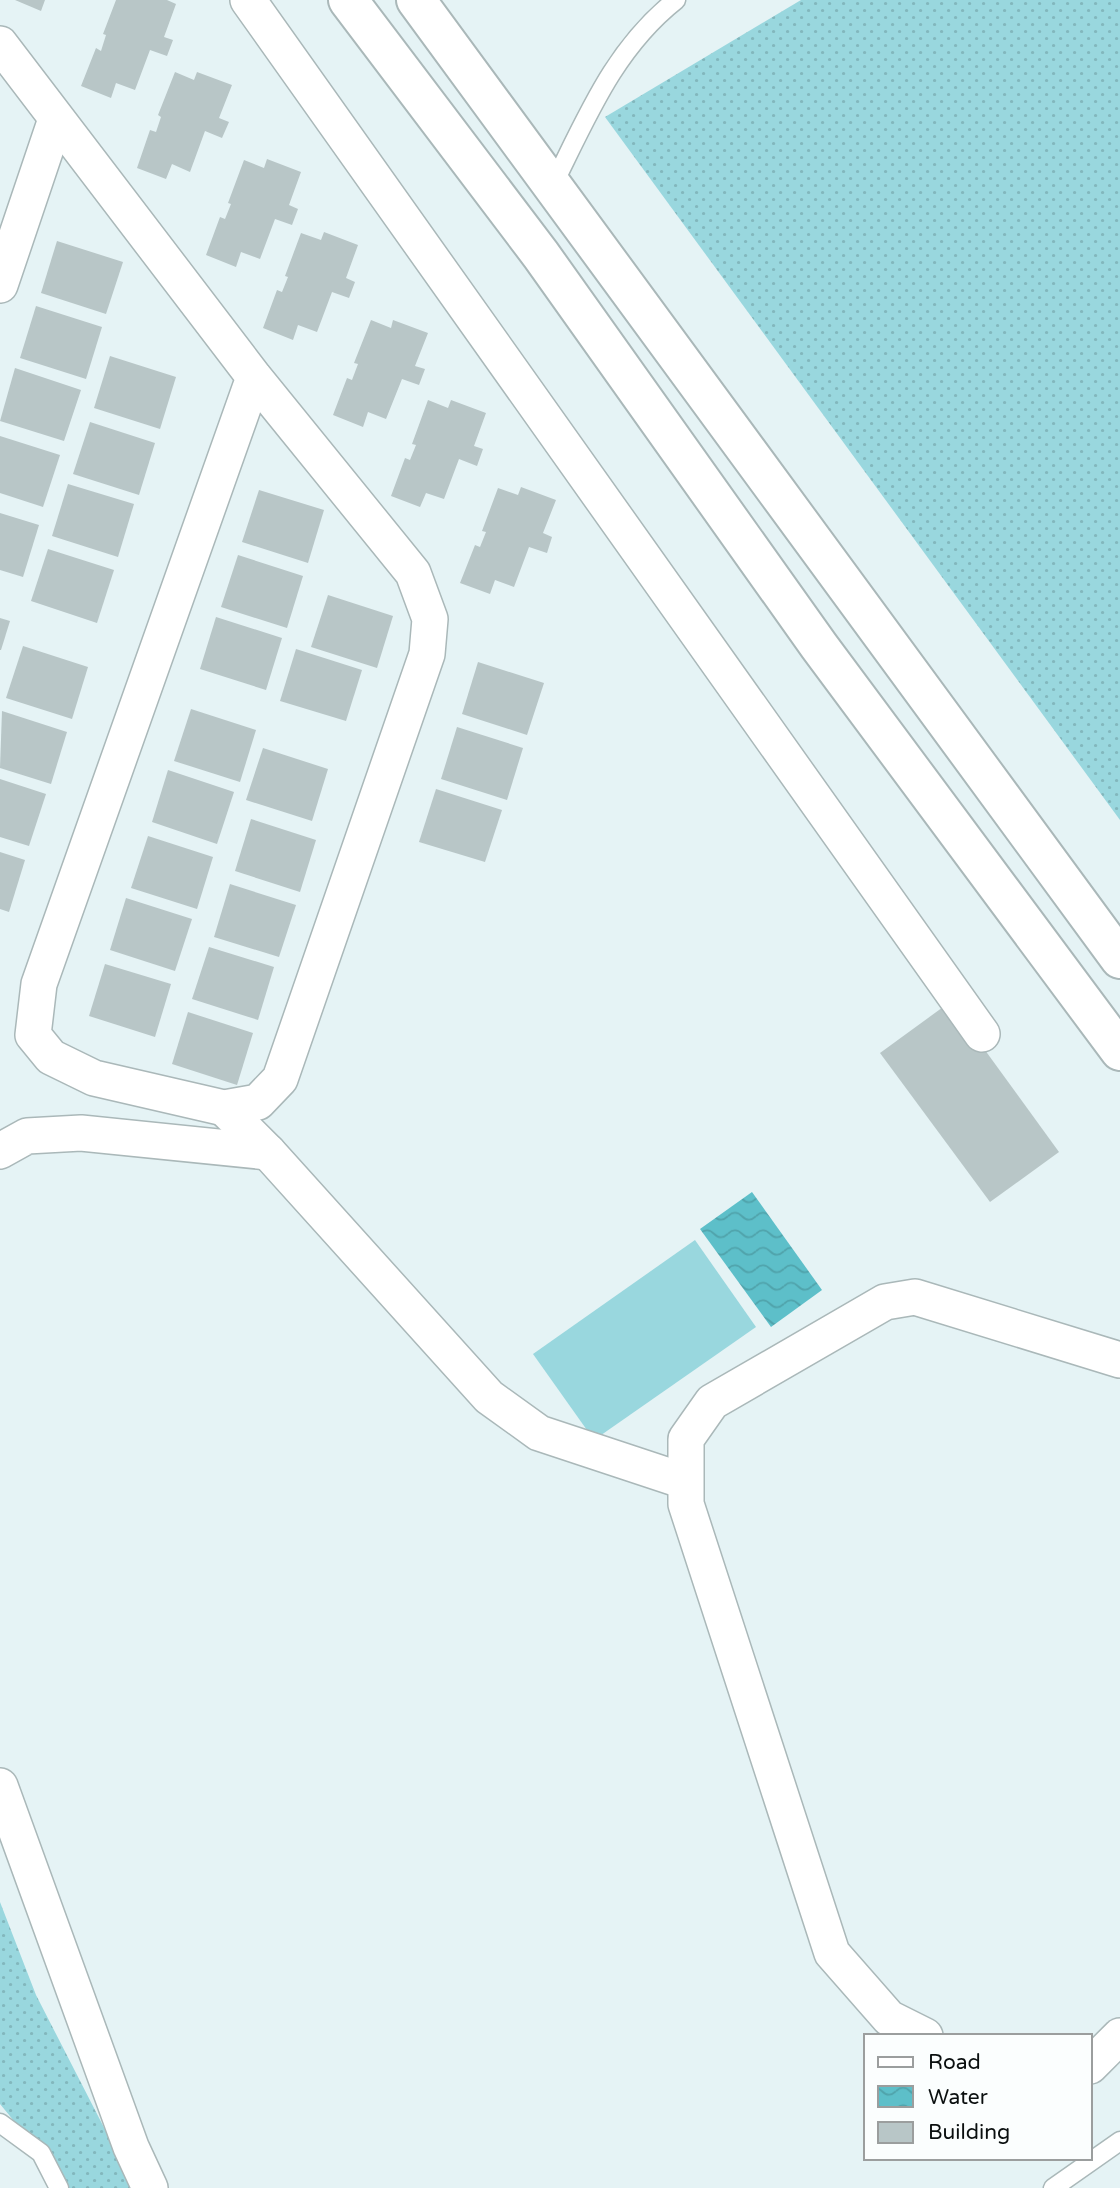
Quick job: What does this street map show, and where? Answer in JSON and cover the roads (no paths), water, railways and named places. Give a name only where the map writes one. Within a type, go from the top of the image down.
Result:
[{"type":"street","points":[[248,0],[982,1034]]},
{"type":"street","points":[[348,0],[541,255],[819,646],[1120,1051]]},
{"type":"street","points":[[415,0],[1120,959]]},
{"type":"street","points":[[0,44],[254,377],[413,573],[430,619],[427,654],[280,1079],[258,1102],[224,1108],[94,1077],[51,1057],[33,1035],[39,984],[254,377]]},
{"type":"street","points":[[0,285],[56,119]]},
{"type":"street","points":[[224,1108],[268,1152],[489,1397],[539,1433],[684,1481]]},
{"type":"street","points":[[0,1151],[27,1136],[81,1133],[268,1152]]},
{"type":"street","points":[[921,2034],[888,2018],[832,1953],[690,1517],[684,1481],[686,1439],[712,1402],[885,1302],[915,1297],[1120,1360]]},
{"type":"street","points":[[0,1786],[131,2147],[150,2188]]},
{"type":"street","points":[[1092,2064],[1120,2036]]},
{"type":"lane","points":[[552,187],[613,67],[649,21],[676,0]]},
{"type":"lane","points":[[0,2123],[41,2153],[60,2188]]},
{"type":"lane","points":[[1053,2188],[1120,2141]]},
{"type":"water","points":[[752,1192],[822,1290],[771,1327],[700,1229]]}]
